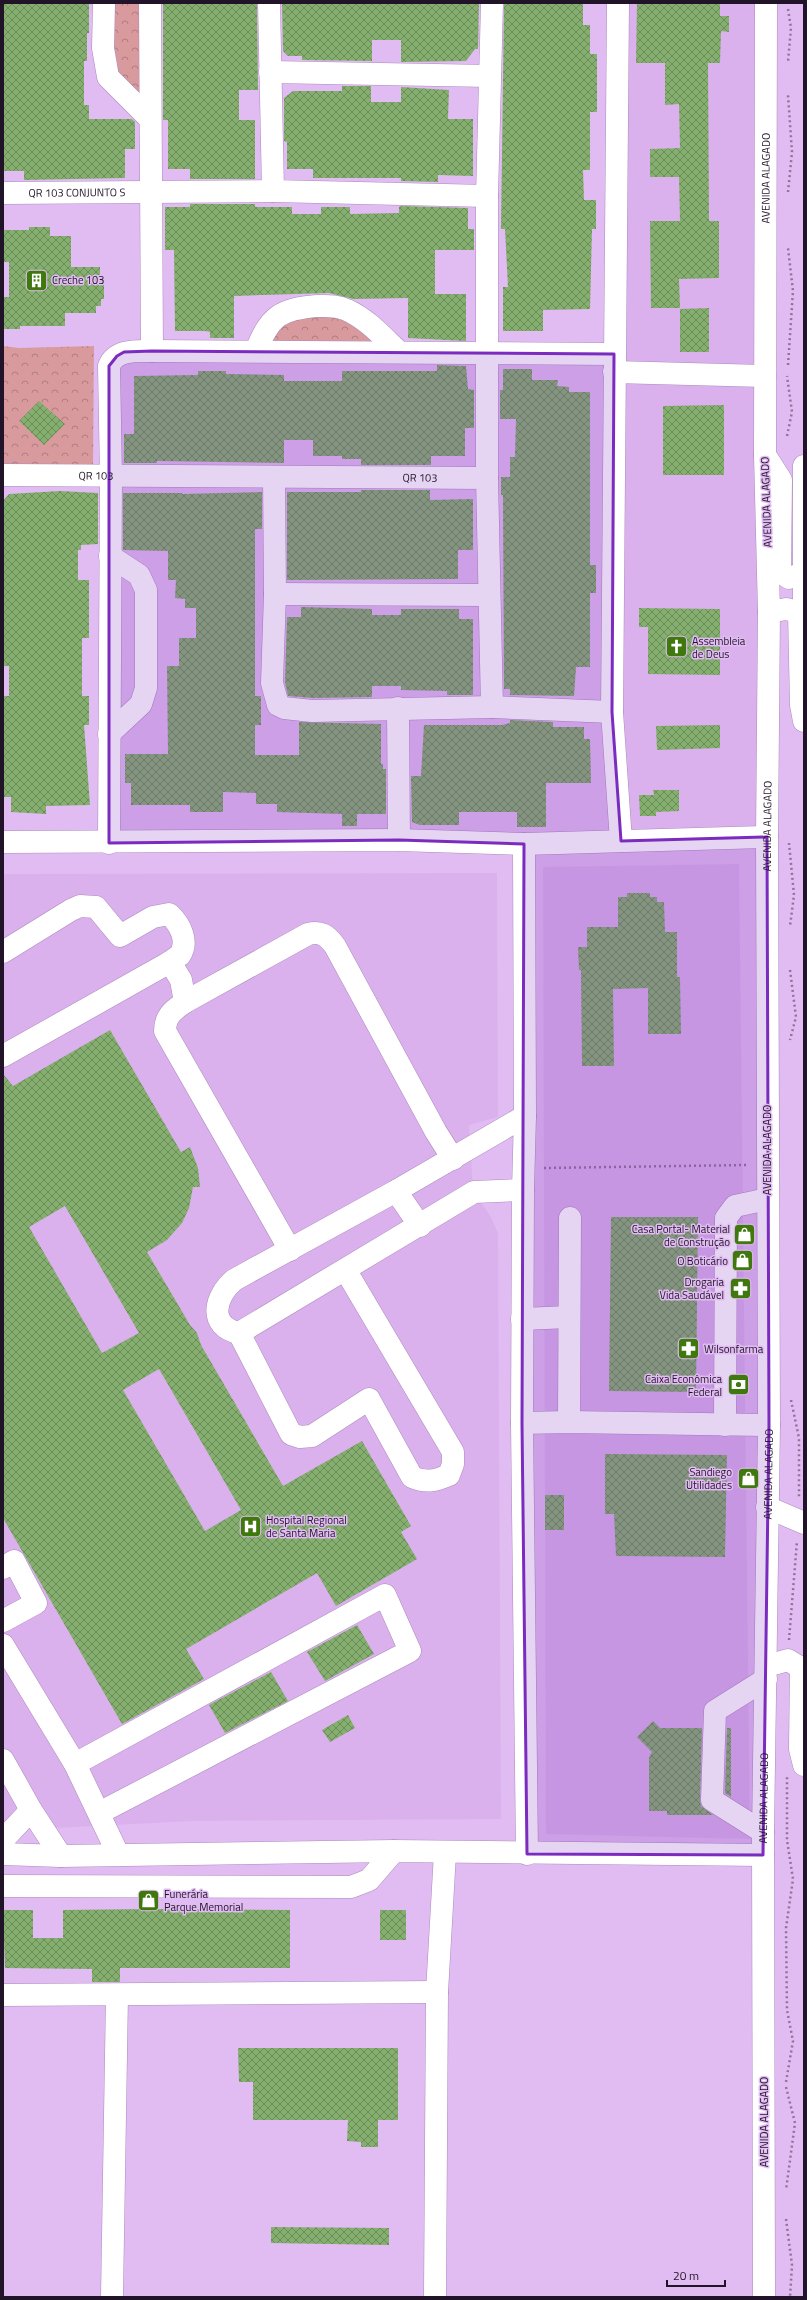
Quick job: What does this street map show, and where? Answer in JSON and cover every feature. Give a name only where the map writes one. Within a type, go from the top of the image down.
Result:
[{"type":"street","points":[[104,3],[103,48],[108,77],[150,119]]},
{"type":"street","points":[[150,3],[152,350]]},
{"type":"street","points":[[269,3],[273,191]]},
{"type":"street","points":[[492,3],[487,196],[487,478],[492,707]]},
{"type":"street","points":[[618,3],[612,712],[621,841]]},
{"type":"street","name":"AVENIDA ALAGADO","points":[[764,2297],[763,1832],[769,1425],[767,838],[769,612],[765,455],[766,3]]},
{"type":"street","points":[[270,72],[490,76]]},
{"type":"street","name":"QR 103 CONJUNTO S","points":[[3,193],[273,191],[487,196]]},
{"type":"street","points":[[256,351],[263,334],[284,311],[300,307],[329,306],[345,309],[354,314],[378,332],[399,352]]},
{"type":"street","points":[[109,843],[111,477],[109,366],[112,360],[124,352],[152,350],[487,354],[765,376]]},
{"type":"street","points":[[765,455],[781,480],[780,572],[789,578],[803,573]]},
{"type":"street","points":[[804,466],[804,599]]},
{"type":"street","name":"QR 103","points":[[3,475],[111,477],[487,478]]},
{"type":"street","points":[[274,477],[275,594],[272,683],[278,705],[284,708],[312,711],[492,707],[612,712]]},
{"type":"street","points":[[109,734],[142,704],[146,688],[146,590],[139,575],[110,556]]},
{"type":"street","points":[[275,594],[489,595]]},
{"type":"street","points":[[769,612],[786,609],[799,612],[800,705],[804,721]]},
{"type":"street","points":[[398,708],[399,840]]},
{"type":"street","points":[[3,842],[109,843],[399,840],[524,844],[767,838]]},
{"type":"street","points":[[524,844],[525,1116],[523,1168],[522,1423],[527,1854]]},
{"type":"street","points":[[3,952],[71,910],[88,906],[96,907],[120,936],[153,917],[169,914],[174,919],[184,940],[180,955],[170,962],[3,1055]]},
{"type":"street","points":[[290,1250],[166,1031],[165,1023],[170,1013],[185,1002],[308,934],[322,933],[329,938],[335,946],[436,1132],[453,1159]]},
{"type":"street","points":[[170,962],[181,980],[185,1002]]},
{"type":"street","points":[[523,1190],[474,1192],[346,1271],[239,1334],[231,1332],[219,1318],[217,1307],[224,1289],[234,1280],[453,1159],[525,1116]]},
{"type":"street","points":[[396,1191],[420,1226]]},
{"type":"street","points":[[725,1425],[726,1218],[735,1206],[768,1199]]},
{"type":"street","points":[[569,1422],[570,1218]]},
{"type":"street","points":[[239,1334],[291,1434],[312,1436],[369,1399],[412,1477],[432,1482],[449,1475],[453,1464],[453,1452],[346,1271]]},
{"type":"street","points":[[522,1319],[569,1317]]},
{"type":"street","points":[[522,1423],[569,1422],[769,1425]]},
{"type":"street","points":[[767,1507],[804,1523]]},
{"type":"street","points":[[3,1568],[14,1562],[36,1603],[3,1621]]},
{"type":"street","points":[[74,1764],[385,1595],[410,1651],[99,1813]]},
{"type":"street","points":[[3,1645],[74,1764],[118,1854]]},
{"type":"street","points":[[763,1832],[712,1800],[715,1711],[766,1672],[788,1660],[801,1668],[800,1749],[804,1765]]},
{"type":"street","points":[[3,1760],[31,1810],[60,1856]]},
{"type":"street","points":[[3,1840],[31,1810]]},
{"type":"street","points":[[3,1854],[60,1856],[394,1851],[527,1854],[763,1855]]},
{"type":"street","points":[[3,1886],[351,1887],[370,1880],[394,1851]]},
{"type":"street","points":[[435,2297],[437,1992],[444,1853]]},
{"type":"street","points":[[3,1995],[437,1992]]},
{"type":"street","points":[[112,2297],[117,1995]]},
{"type":"path","points":[[523,1168],[768,1165]]},
{"type":"highlighted area","points":[[152,351],[614,354],[612,712],[621,841],[767,837],[769,1425],[763,1855],[527,1854],[522,1423],[524,844],[399,840],[109,843],[109,366],[117,356],[124,352]]},
{"type":"shaded area","points":[[618,3],[767,3],[767,837],[621,841]]},
{"type":"shaded area","points":[[739,864],[750,1839],[546,1834],[543,867]]},
{"type":"shaded area","name":"Hospital Regional de Santa Maria","points":[[497,873],[498,1117],[469,1125],[473,1191],[491,1217],[498,1233],[501,1819],[194,1821],[54,1828],[3,1827],[3,874]]},
{"type":"green space","points":[[109,3],[142,3],[141,107],[110,73]]},
{"type":"green space","points":[[339,314],[387,349],[263,348],[294,315]]},
{"type":"green space","points":[[3,346],[19,348],[94,346],[93,465],[3,465]]},
{"type":"building","points":[[3,3],[89,3],[87,61],[84,61],[84,105],[89,105],[89,119],[132,119],[135,122],[135,149],[125,149],[125,178],[24,180],[24,171],[3,171]]},
{"type":"building","points":[[163,3],[257,3],[258,90],[239,90],[239,120],[255,120],[255,179],[190,179],[190,169],[168,169],[168,120],[163,120]]},
{"type":"building","points":[[282,3],[479,3],[478,49],[475,49],[466,61],[401,62],[401,40],[372,40],[372,61],[302,60],[302,56],[288,56],[283,51]]},
{"type":"building","points":[[504,3],[583,3],[583,25],[590,25],[590,54],[597,54],[597,112],[590,112],[590,170],[583,170],[584,200],[596,200],[596,229],[592,229],[590,309],[543,310],[543,331],[503,331],[503,287],[508,287],[505,229],[501,229]]},
{"type":"building","points":[[637,3],[720,3],[720,16],[729,16],[729,32],[721,31],[720,63],[708,63],[709,221],[719,221],[719,278],[679,279],[680,308],[651,308],[650,221],[680,221],[679,177],[650,177],[650,149],[680,148],[679,104],[665,105],[665,63],[636,63]]},
{"type":"building","points":[[342,86],[371,86],[371,102],[401,102],[401,87],[449,90],[448,119],[473,119],[473,176],[438,175],[438,182],[401,181],[401,178],[313,178],[313,169],[287,169],[287,142],[284,141],[284,98],[293,91],[342,91]]},
{"type":"building","points":[[190,204],[255,204],[255,207],[292,207],[292,214],[321,214],[321,207],[350,207],[350,214],[399,213],[399,207],[401,206],[468,208],[468,229],[474,229],[474,250],[435,250],[435,294],[466,294],[466,341],[408,338],[408,298],[353,299],[329,293],[234,296],[234,338],[210,338],[210,332],[205,331],[175,331],[174,250],[165,250],[165,207],[190,207]]},
{"type":"building","name":"Creche 103","points":[[29,227],[50,227],[50,236],[71,236],[71,267],[100,267],[100,276],[104,276],[104,299],[101,299],[101,306],[96,306],[96,313],[65,313],[65,326],[20,326],[20,329],[3,329],[3,297],[9,297],[9,262],[3,262],[3,230],[29,230]]},
{"type":"building","points":[[709,308],[709,352],[680,352],[680,309]]},
{"type":"building","points":[[437,365],[466,366],[468,389],[474,390],[474,428],[465,428],[465,456],[431,456],[431,465],[361,465],[361,459],[342,459],[342,456],[313,456],[313,440],[284,440],[284,463],[157,461],[157,463],[124,463],[124,434],[134,434],[134,376],[198,375],[198,371],[226,371],[226,374],[284,375],[284,381],[342,381],[342,371],[437,371]]},
{"type":"building","points":[[503,369],[532,369],[532,380],[558,380],[557,386],[569,387],[569,392],[590,392],[590,565],[596,565],[596,593],[590,593],[590,667],[576,667],[574,696],[510,695],[510,689],[504,689],[503,495],[501,495],[501,477],[510,477],[510,457],[515,457],[516,419],[500,419],[500,390],[503,390]]},
{"type":"building","points":[[39,401],[65,424],[44,445],[19,421]]},
{"type":"building","points":[[724,405],[724,475],[663,475],[663,406]]},
{"type":"building","points":[[361,490],[430,490],[430,500],[473,499],[473,550],[458,550],[458,579],[287,580],[287,492],[361,492]]},
{"type":"building","points":[[60,491],[98,493],[98,544],[81,545],[81,550],[78,550],[78,580],[89,580],[89,638],[82,638],[82,696],[89,696],[89,725],[84,725],[90,805],[46,806],[46,814],[11,812],[11,797],[3,797],[3,696],[9,696],[9,666],[3,666],[3,501],[9,494]]},
{"type":"building","points":[[262,492],[262,529],[255,529],[255,696],[261,696],[261,725],[255,725],[255,755],[299,755],[299,722],[381,724],[381,764],[383,764],[383,769],[386,769],[386,814],[357,814],[357,826],[342,826],[342,814],[277,812],[277,804],[256,804],[256,793],[223,792],[223,812],[190,812],[190,805],[131,805],[131,783],[125,783],[125,754],[168,754],[167,666],[179,666],[179,638],[196,638],[196,608],[185,608],[185,599],[175,598],[176,580],[168,580],[168,551],[123,550],[123,493],[182,494]]},
{"type":"building","points":[[301,607],[372,609],[372,615],[401,615],[401,609],[459,609],[459,619],[473,619],[473,695],[447,695],[447,691],[401,690],[401,686],[372,686],[372,697],[313,698],[288,696],[285,682],[287,617],[301,617]]},
{"type":"building","points":[[639,608],[720,609],[720,675],[648,674],[648,627],[639,627]]},
{"type":"building","points":[[510,720],[553,722],[553,727],[584,727],[584,739],[590,739],[591,783],[546,783],[546,827],[517,827],[517,812],[459,812],[459,825],[420,825],[412,822],[411,776],[421,776],[424,725],[502,725],[510,723]]},
{"type":"building","points":[[720,725],[720,748],[657,750],[656,726]]},
{"type":"building","points":[[653,790],[679,790],[679,811],[656,812],[656,816],[640,816],[639,795],[654,795]]},
{"type":"building","points":[[627,893],[650,893],[650,897],[657,897],[657,902],[664,902],[665,932],[677,932],[677,977],[680,977],[681,1034],[648,1034],[648,988],[613,989],[614,1066],[582,1066],[581,970],[579,970],[578,947],[587,947],[587,927],[618,927],[618,897],[627,897]]},
{"type":"building","points":[[110,1030],[181,1152],[190,1147],[198,1168],[200,1187],[193,1187],[189,1208],[182,1223],[167,1240],[147,1252],[190,1325],[197,1333],[201,1345],[283,1486],[362,1441],[411,1526],[401,1532],[417,1559],[336,1606],[317,1573],[186,1649],[204,1679],[122,1724],[3,1518],[3,1074],[13,1086]],"holes":[[[65,1206],[139,1333],[102,1353],[29,1227]],[[159,1369],[241,1510],[205,1531],[123,1390]]]},
{"type":"building","points":[[611,1217],[698,1217],[696,1392],[609,1391]]},
{"type":"building","points":[[605,1454],[727,1455],[725,1557],[616,1556],[614,1514],[605,1514]]},
{"type":"building","points":[[545,1495],[564,1495],[564,1530],[545,1530]]},
{"type":"building","points":[[357,1625],[374,1654],[325,1681],[307,1652]]},
{"type":"building","points":[[271,1672],[288,1701],[225,1733],[209,1705]]},
{"type":"building","points":[[348,1715],[355,1728],[330,1742],[322,1730]]},
{"type":"building","points":[[653,1721],[660,1728],[702,1728],[700,1800],[701,1806],[713,1815],[667,1815],[667,1811],[649,1811],[649,1757],[652,1752],[637,1737]]},
{"type":"building","points":[[727,1728],[731,1728],[731,1797],[725,1793]]},
{"type":"building","points":[[3,1910],[33,1910],[33,1938],[63,1938],[63,1910],[290,1910],[290,1968],[120,1968],[120,1982],[92,1982],[92,1969],[5,1968]]},
{"type":"building","points":[[380,1910],[406,1910],[406,1940],[380,1940]]},
{"type":"building","points":[[238,2048],[398,2048],[398,2120],[378,2120],[378,2147],[361,2147],[361,2142],[347,2141],[348,2120],[253,2120],[253,2082],[239,2082]]},
{"type":"building","points":[[271,2227],[389,2228],[389,2245],[271,2243]]},
{"type":"place","name":"Creche 103","points":[[37,280]]},
{"type":"place","name":"Assembleia de Deus","points":[[676,647]]},
{"type":"place","name":"Casa Portal- Material de Construção","points":[[745,1235]]},
{"type":"place","name":"O Boticário","points":[[743,1261]]},
{"type":"place","name":"Drogaria Vida Saudável","points":[[740,1288]]},
{"type":"place","name":"Wilsonfarma","points":[[688,1349]]},
{"type":"place","name":"Caixa Econômica Federal","points":[[738,1385]]},
{"type":"place","name":"Sandiego Utilidades","points":[[748,1478]]},
{"type":"place","name":"Hospital Regional de Santa Maria","points":[[251,1526]]},
{"type":"place","name":"Funerária Parque Memorial","points":[[148,1900]]}]
